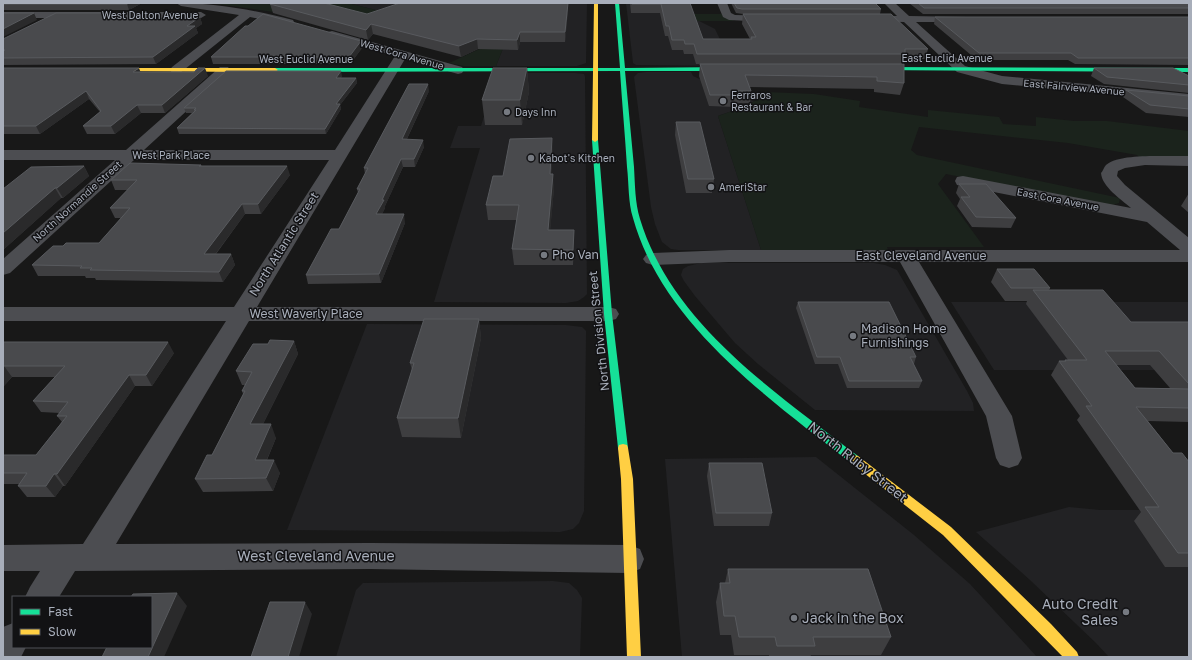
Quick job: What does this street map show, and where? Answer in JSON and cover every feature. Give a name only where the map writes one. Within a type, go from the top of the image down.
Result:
[{"type":"main road","name":"North Division Street","points":[[596,3],[595,137],[608,314],[627,479],[634,657]]},
{"type":"main road","points":[[618,3],[635,210],[648,252],[653,260]]},
{"type":"main road","name":"West Euclid Avenue","points":[[97,70],[224,70],[398,62],[458,70],[623,69]]},
{"type":"main road","points":[[623,69],[743,69]]},
{"type":"main road","name":"East Euclid Avenue","points":[[868,69],[1189,70]]},
{"type":"main road","name":"North Ruby Street","points":[[653,260],[681,305],[721,350],[782,403],[948,531],[1072,657]]},
{"type":"street","points":[[36,26],[80,3]]},
{"type":"street","points":[[181,3],[266,16],[300,25]]},
{"type":"street","points":[[722,3],[727,15],[733,18],[780,19]]},
{"type":"street","points":[[889,3],[961,70]]},
{"type":"street","points":[[176,70],[248,13]]},
{"type":"street","name":"West Dalton Avenue","points":[[3,15],[222,15],[248,13]]},
{"type":"street","points":[[859,19],[977,19]]},
{"type":"street","name":"West Cora Avenue","points":[[322,31],[398,62],[458,70]]},
{"type":"street","name":"North Atlantic Street","points":[[41,596],[78,558],[241,314],[398,62]]},
{"type":"street","name":"North Normandie Street","points":[[3,269],[224,70]]},
{"type":"street","name":"East Fairview Avenue","points":[[961,70],[1002,80],[1189,98]]},
{"type":"street","points":[[1172,70],[1189,80]]},
{"type":"street","name":"West Park Place","points":[[3,155],[339,155]]},
{"type":"street","points":[[1189,161],[1125,163],[1112,168],[1109,173],[1110,177],[1119,188],[1189,248]]},
{"type":"street","name":"East Cora Avenue","points":[[963,181],[1152,217]]},
{"type":"street","name":"East Cleveland Avenue","points":[[653,260],[708,256],[1189,256]]},
{"type":"street","points":[[906,256],[999,416],[1010,458]]},
{"type":"street","name":"West Waverly Place","points":[[3,314],[608,314]]},
{"type":"street","name":"West Cleveland Avenue","points":[[3,558],[370,556],[629,559]]},
{"type":"street","points":[[3,655],[12,642]]},
{"type":"shaded area","points":[[211,3],[304,3],[274,12]]},
{"type":"shaded area","points":[[314,3],[348,3],[399,16],[509,33],[496,66],[464,66],[449,63],[484,47]]},
{"type":"shaded area","points":[[348,3],[587,3],[586,63],[577,66],[496,66],[509,33],[399,16]]},
{"type":"shaded area","points":[[626,3],[678,3],[676,21],[699,21],[715,29],[733,66],[636,65],[633,63]]},
{"type":"shaded area","points":[[674,14],[722,14],[725,18],[735,21],[676,21]]},
{"type":"shaded area","points":[[691,72],[693,76],[725,91],[766,92],[749,105],[718,116],[761,250],[678,250],[671,249],[662,242],[655,224],[651,207],[634,77],[638,73]]},
{"type":"shaded area","points":[[497,73],[584,74],[587,294],[578,301],[566,303],[434,302],[480,148],[450,148],[458,126],[481,126]]},
{"type":"shaded area","points":[[766,92],[814,94],[860,101],[859,107],[928,117],[928,110],[999,117],[1003,124],[1036,126],[1036,117],[1074,121],[1107,121],[1189,131],[1189,157],[1139,157],[1137,155],[1068,143],[919,127],[911,150],[917,155],[1120,198],[1119,203],[1109,206],[946,174],[938,184],[984,247],[887,247],[888,250],[761,250],[718,116],[749,105]]},
{"type":"shaded area","points":[[701,263],[874,263],[885,265],[897,270],[967,391],[973,403],[974,411],[815,410],[758,364],[735,343],[695,296],[681,275],[683,269],[688,266]]},
{"type":"shaded area","points":[[951,302],[1189,302],[1189,370],[994,370]]},
{"type":"shaded area","points":[[367,324],[566,325],[582,327],[586,331],[584,511],[579,523],[573,529],[560,532],[287,530]]},
{"type":"shaded area","points":[[816,457],[914,535],[970,584],[1037,657],[682,657],[665,459]]},
{"type":"shaded area","name":"Auto Credit Sales","points":[[1069,507],[1100,510],[1189,510],[1189,657],[1109,657],[1030,580],[976,532]]},
{"type":"shaded area","points":[[553,581],[569,583],[577,590],[582,598],[580,657],[336,657],[356,590],[363,583]]},
{"type":"building","points":[[3,3],[129,3],[3,4]]},
{"type":"building","points":[[324,3],[367,14],[400,3],[568,3],[565,32],[520,32],[517,40],[477,39],[459,46],[371,24],[366,30],[270,4]]},
{"type":"building","points":[[632,3],[690,3],[703,39],[752,39],[751,37],[756,37],[743,14],[891,14],[928,49],[905,49],[905,54],[697,54],[694,44],[685,44],[684,40],[672,40],[669,26],[666,26],[661,4]]},
{"type":"building","points":[[734,3],[875,3],[881,9],[742,9],[737,8]]},
{"type":"building","points":[[918,3],[1189,3],[1189,8],[924,8]]},
{"type":"building","points":[[3,13],[34,13],[3,29]]},
{"type":"building","points":[[56,13],[111,13],[104,17],[200,17],[187,26],[195,26],[153,57],[3,58],[3,51],[5,50],[3,50],[3,39]]},
{"type":"building","points":[[263,14],[361,41],[349,57],[211,57],[245,26],[248,26]]},
{"type":"building","points":[[935,17],[1189,17],[1189,58],[1078,58],[1071,53],[979,53]]},
{"type":"building","points":[[700,64],[904,64],[904,83],[877,81],[877,77],[745,75],[751,91],[735,91],[736,95],[710,95]]},
{"type":"building","points":[[3,68],[139,68],[133,72],[194,72],[198,68],[205,68],[162,105],[137,105],[111,126],[83,126],[101,111],[86,91],[36,126],[3,126]]},
{"type":"building","points":[[493,68],[527,68],[520,100],[482,100]]},
{"type":"building","points":[[1094,68],[1173,68],[1189,76],[1189,85],[1107,77]]},
{"type":"building","points":[[226,71],[341,71],[336,78],[356,78],[336,104],[340,104],[325,129],[177,128],[196,110],[194,110],[196,108],[184,108]]},
{"type":"building","points":[[409,84],[428,84],[402,139],[423,140],[414,159],[401,159],[382,200],[384,200],[376,214],[404,214],[379,274],[306,275],[331,229],[339,229],[360,189],[357,189],[368,168],[364,168]]},
{"type":"building","points":[[1126,90],[1189,96],[1189,109],[1150,105]]},
{"type":"building","points":[[676,122],[700,122],[714,179],[688,179]]},
{"type":"building","points":[[552,138],[550,174],[553,174],[548,230],[574,230],[573,250],[512,249],[519,205],[486,205],[493,176],[503,176],[510,139]]},
{"type":"building","points":[[130,163],[201,165],[199,166],[287,166],[258,204],[242,204],[204,254],[231,254],[219,272],[90,270],[92,268],[80,268],[82,266],[32,265],[53,246],[63,246],[66,243],[99,243],[130,208],[110,208],[137,180],[111,180]]},
{"type":"building","points":[[84,166],[57,188],[55,188],[3,233],[3,189],[31,167]]},
{"type":"building","points":[[959,184],[986,184],[1016,218],[976,217],[961,197],[970,197]]},
{"type":"building","points":[[997,269],[1034,269],[1050,288],[1011,288]]},
{"type":"building","points":[[1033,290],[1103,290],[1131,322],[1189,322],[1189,384],[1159,351],[1105,351],[1135,388],[1189,389],[1189,408],[1136,407],[1173,453],[1182,453],[1189,462],[1189,553],[1178,553],[1145,507],[1159,507],[1086,406],[1092,406],[1059,361],[1087,360]]},
{"type":"building","name":"Madison Home Furnishings","points":[[798,302],[889,302],[916,357],[910,357],[922,381],[849,381],[840,357],[817,357]]},
{"type":"building","points":[[424,319],[479,319],[458,418],[397,418],[414,363],[410,363]]},
{"type":"building","points":[[270,340],[294,341],[250,424],[271,424],[255,460],[274,460],[266,478],[195,479],[207,455],[212,455],[245,391],[242,391],[252,372],[236,371],[253,344],[268,344]]},
{"type":"building","points":[[3,342],[168,342],[146,375],[129,375],[57,474],[54,474],[46,486],[18,486],[27,473],[3,473],[3,455],[36,455],[67,416],[57,416],[68,402],[33,401],[65,366],[3,367]]},
{"type":"building","points":[[709,463],[762,463],[772,513],[716,513]]},
{"type":"building","name":"Jack in the Box","points":[[728,569],[868,569],[891,637],[813,637],[815,646],[777,646],[775,637],[739,637],[735,616],[724,616],[720,583],[730,583]]},
{"type":"building","points":[[177,593],[148,657],[102,657],[106,648],[152,648],[152,596],[132,596],[133,594]]},
{"type":"building","points":[[270,602],[305,602],[288,657],[251,657]]},
{"type":"traffic: fast","points":[[617,3],[633,196],[636,217],[648,252],[681,305],[721,350],[782,403],[854,459]]},
{"type":"traffic: fast","points":[[275,70],[730,69]]},
{"type":"traffic: fast","points":[[874,69],[1189,70]]},
{"type":"traffic: fast","points":[[595,140],[608,314],[623,448]]},
{"type":"traffic: slow","points":[[595,140],[596,3]]},
{"type":"traffic: slow","points":[[110,70],[275,70]]},
{"type":"traffic: slow","points":[[623,448],[627,479],[634,657]]},
{"type":"traffic: slow","points":[[854,459],[947,531],[1046,629],[1072,657]]},
{"type":"place","name":"Ferraros Restaurant & Bar","points":[[723,101]]},
{"type":"place","name":"Days Inn","points":[[507,112]]},
{"type":"place","name":"Kabot's Kitchen","points":[[531,158]]},
{"type":"place","name":"AmeriStar","points":[[711,187]]},
{"type":"place","name":"Pho Van","points":[[544,255]]},
{"type":"place","name":"Madison Home Furnishings","points":[[853,336]]},
{"type":"place","name":"Auto Credit Sales","points":[[1126,612]]},
{"type":"place","name":"Jack in the Box","points":[[794,618]]}]
